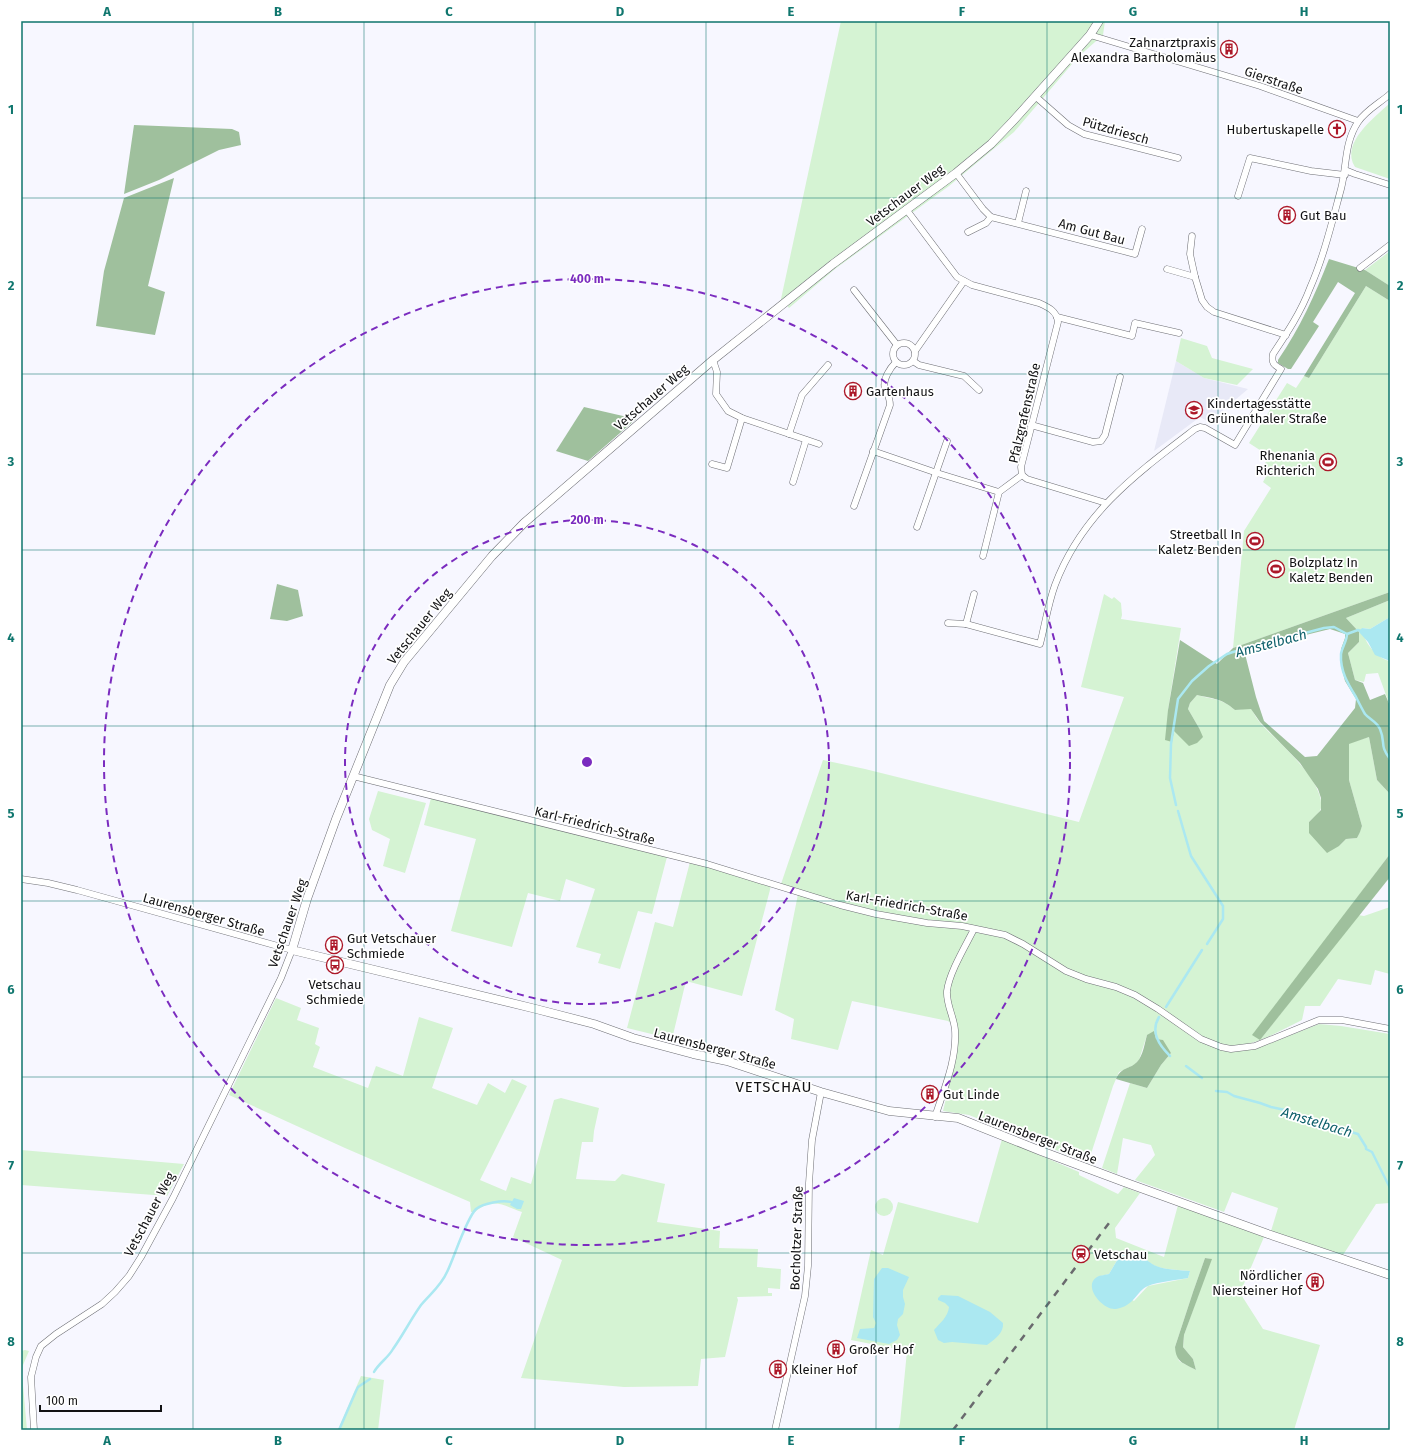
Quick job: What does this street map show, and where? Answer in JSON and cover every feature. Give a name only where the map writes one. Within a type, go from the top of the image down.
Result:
[{"type":"street","name":"Vetschauer Weg","points":[[34,1430],[31,1377],[36,1357],[42,1346],[56,1334],[102,1304],[129,1276],[173,1198],[281,978],[292,950],[307,899],[353,776],[394,677],[404,662],[492,556],[524,523],[713,360],[833,264],[956,173],[991,144],[1090,35],[1098,21]]},
{"type":"street","name":"Gierstraße","points":[[1090,35],[1260,86],[1358,121]]},
{"type":"street","points":[[948,623],[966,624],[1040,644],[1051,597],[1068,557],[1083,531],[1106,503],[1133,477],[1195,429],[1200,427],[1205,428],[1234,445],[1281,370],[1273,364],[1271,360],[1273,354],[1299,313],[1310,288],[1330,230],[1345,172],[1346,152],[1352,134],[1358,121],[1390,94]]},
{"type":"street","name":"Pützdriesch","points":[[1035,96],[1068,125],[1084,134],[1178,158]]},
{"type":"street","points":[[1238,196],[1250,158],[1312,171],[1345,172],[1390,185]]},
{"type":"street","points":[[956,173],[983,209],[991,217],[986,224],[968,232]]},
{"type":"street","points":[[1018,223],[1026,191]]},
{"type":"street","points":[[906,209],[957,277],[972,285],[1046,306],[1054,312],[1057,317],[1132,336],[1136,322],[1179,333]]},
{"type":"street","name":"Am Gut Bau","points":[[991,217],[1135,254],[1142,229]]},
{"type":"street","points":[[1192,236],[1190,254],[1202,300],[1207,307],[1214,312],[1286,335]]},
{"type":"street","points":[[1360,268],[1390,245]]},
{"type":"street","points":[[1167,269],[1195,277]]},
{"type":"street","points":[[915,350],[908,344],[904,343],[897,345],[893,353],[893,357],[896,362],[905,366],[913,361],[915,357],[915,350],[964,281]]},
{"type":"street","points":[[854,290],[897,345]]},
{"type":"street","name":"Pfalzgrafenstraße","points":[[1057,317],[1058,322],[1020,467],[1022,475],[1027,479],[1106,503]]},
{"type":"street","points":[[713,360],[717,372],[716,394],[728,411],[742,418],[818,444]]},
{"type":"street","points":[[913,361],[964,376],[979,390]]},
{"type":"street","points":[[854,506],[890,405],[890,399],[884,383],[890,367],[896,362]]},
{"type":"street","points":[[789,434],[802,395],[828,365]]},
{"type":"street","points":[[1031,425],[1093,442],[1101,441],[1105,435],[1120,377]]},
{"type":"street","points":[[712,464],[727,468],[742,418]]},
{"type":"street","points":[[793,482],[806,440]]},
{"type":"street","points":[[917,527],[947,441]]},
{"type":"street","points":[[873,451],[999,492]]},
{"type":"street","points":[[983,556],[999,492],[1022,475]]},
{"type":"street","points":[[966,624],[974,594]]},
{"type":"street","name":"Karl-Friedrich-Straße","points":[[353,776],[707,864],[876,914],[974,929],[1010,938],[1023,944],[1066,972],[1116,987],[1135,995],[1158,1008],[1201,1039],[1221,1047],[1231,1048],[1255,1046],[1319,1020],[1342,1020],[1390,1029]]},
{"type":"street","name":"Laurensberger Straße","points":[[21,879],[48,883],[77,890],[292,950],[594,1024],[633,1038],[693,1054],[727,1061],[821,1092],[889,1111],[935,1117],[958,1118],[1041,1152],[1268,1234],[1390,1275]]},
{"type":"street","points":[[935,1117],[950,1071],[954,1050],[955,1028],[947,1000],[948,983],[974,929]]},
{"type":"street","name":"Bocholtzer Straße","points":[[775,1430],[805,1296],[808,1266],[809,1183],[812,1140],[821,1092]]},
{"type":"shaded area","name":"Kindertagesstätte Grünenthaler Straße","points":[[1176,361],[1204,378],[1248,389],[1209,422],[1200,417],[1154,451]]},
{"type":"green space","points":[[841,21],[1105,21],[1103,35],[1078,57],[1014,132],[949,186],[835,269],[789,308],[781,299]]},
{"type":"green space","points":[[1390,103],[1390,179],[1355,167],[1352,158],[1352,149],[1355,140],[1361,132]]},
{"type":"green space","points":[[134,125],[232,129],[239,132],[241,145],[219,150],[159,180],[124,194]]},
{"type":"green space","points":[[174,178],[148,286],[165,292],[155,335],[96,326],[104,271],[124,198]]},
{"type":"green space","points":[[1390,251],[1390,286],[1365,270]]},
{"type":"green space","points":[[1329,259],[1365,270],[1390,286],[1390,301],[1366,286],[1309,378],[1304,376],[1355,293],[1338,282],[1313,322],[1319,326],[1291,369],[1288,369],[1278,363],[1278,360],[1306,311]]},
{"type":"green space","name":"Rhenania Richterich","points":[[1366,286],[1390,301],[1390,592],[1233,648],[1244,531],[1271,488],[1263,482],[1269,471],[1263,467],[1269,456],[1249,443],[1287,383],[1296,388],[1304,376],[1309,378]]},
{"type":"green space","points":[[1181,338],[1207,346],[1212,358],[1253,369],[1237,385],[1204,378],[1176,361]]},
{"type":"green space","points":[[584,407],[636,419],[588,461],[556,451]]},
{"type":"green space","points":[[277,584],[298,590],[303,616],[287,621],[270,619]]},
{"type":"green space","points":[[1390,592],[1390,600],[1346,618],[1359,632],[1359,642],[1348,653],[1355,680],[1363,683],[1370,700],[1385,694],[1390,706],[1390,794],[1377,780],[1369,737],[1349,744],[1349,780],[1362,826],[1357,838],[1346,839],[1339,846],[1327,853],[1309,833],[1309,822],[1321,810],[1321,798],[1318,789],[1300,763],[1260,722],[1251,709],[1235,710],[1221,701],[1197,695],[1190,703],[1188,709],[1203,737],[1197,743],[1189,746],[1174,731],[1172,742],[1165,740],[1168,710],[1180,640],[1217,664],[1233,648]],"holes":[[[1330,629],[1345,634],[1341,649],[1341,665],[1345,681],[1356,699],[1355,708],[1317,756],[1305,757],[1264,721],[1244,650]]]},
{"type":"green space","points":[[1104,594],[1112,599],[1114,597],[1121,603],[1121,619],[1181,628],[1168,710],[1174,731],[1199,728],[1188,709],[1190,703],[1197,695],[1221,701],[1235,710],[1251,708],[1261,724],[1289,751],[1316,786],[1320,797],[1321,808],[1318,814],[1309,822],[1339,846],[1346,839],[1357,838],[1362,826],[1349,780],[1349,743],[1369,737],[1377,780],[1390,794],[1390,854],[1348,910],[1260,1040],[1358,915],[1364,916],[1390,907],[1390,974],[1375,970],[1371,985],[1338,979],[1320,1006],[1305,1006],[1302,1020],[1258,1041],[1231,1046],[1206,1040],[1206,1045],[1255,1049],[1319,1024],[1390,1034],[1390,1203],[1376,1204],[1343,1255],[1271,1231],[1278,1208],[1232,1192],[1224,1212],[1135,1180],[1155,1155],[1151,1145],[1123,1138],[1117,1174],[1102,1168],[1130,1083],[1147,1088],[1161,1065],[1171,1053],[1156,1039],[1147,1035],[1139,1060],[1134,1065],[1119,1072],[1088,1163],[969,1115],[943,1111],[956,1057],[957,1029],[948,1021],[852,1001],[838,1050],[791,1039],[794,1019],[775,1010],[799,889],[781,884],[823,760],[1079,822],[1124,697],[1081,687]]},
{"type":"green space","points":[[1390,600],[1390,617],[1370,629],[1362,628],[1365,638],[1372,649],[1380,657],[1390,661],[1390,706],[1378,673],[1366,674],[1364,682],[1355,680],[1348,653],[1359,642],[1359,632],[1346,618]]},
{"type":"green space","points":[[378,791],[426,803],[405,873],[383,866],[390,839],[372,830],[369,819]]},
{"type":"green space","points":[[431,798],[667,857],[652,914],[638,911],[620,969],[598,963],[601,954],[576,947],[595,889],[566,879],[560,901],[528,893],[512,947],[451,931],[476,839],[424,825]]},
{"type":"green space","points":[[1390,854],[1390,877],[1260,1040],[1252,1035]]},
{"type":"green space","points":[[690,862],[771,886],[742,996],[686,981],[672,1039],[627,1028],[655,922],[673,927]]},
{"type":"green space","points":[[276,998],[301,1008],[297,1020],[319,1028],[315,1044],[320,1047],[313,1067],[368,1088],[376,1066],[403,1076],[419,1017],[453,1028],[432,1088],[477,1105],[488,1083],[505,1093],[512,1079],[527,1086],[480,1180],[506,1191],[511,1177],[531,1184],[554,1100],[561,1098],[599,1108],[593,1142],[582,1142],[576,1179],[615,1181],[622,1174],[665,1184],[657,1222],[720,1231],[719,1248],[758,1249],[757,1267],[781,1269],[780,1289],[768,1288],[768,1293],[772,1293],[772,1296],[737,1297],[738,1300],[725,1357],[701,1359],[698,1386],[624,1387],[521,1378],[562,1260],[513,1237],[522,1212],[503,1205],[493,1204],[481,1207],[475,1212],[471,1212],[470,1202],[345,1148],[229,1095]]},
{"type":"green space","points":[[1154,1031],[1156,1039],[1163,1040],[1171,1053],[1161,1065],[1147,1088],[1116,1079],[1123,1070],[1137,1062],[1142,1053],[1147,1035]]},
{"type":"green space","points":[[1002,1139],[1079,1172],[1079,1175],[1118,1194],[1124,1187],[1140,1193],[1115,1228],[1116,1238],[1164,1257],[1178,1205],[1264,1237],[1240,1293],[1263,1329],[1320,1345],[1294,1430],[898,1430],[907,1351],[851,1340],[871,1250],[883,1255],[898,1202],[978,1223]],"holes":[[[1125,1251],[1137,1253],[1158,1267],[1190,1271],[1188,1278],[1148,1286],[1134,1301],[1097,1277],[1109,1274],[1119,1257]],[[1205,1258],[1211,1259],[1184,1335],[1183,1347],[1193,1359],[1196,1370],[1179,1361],[1175,1347]]]},
{"type":"green space","points":[[21,1150],[184,1164],[167,1196],[21,1185]]},
{"type":"green space","points":[[884,1198],[890,1201],[893,1207],[890,1213],[884,1216],[878,1213],[875,1207],[878,1201]]},
{"type":"green space","points":[[1205,1258],[1212,1259],[1184,1335],[1183,1347],[1193,1359],[1196,1370],[1181,1362],[1177,1356],[1175,1347]]},
{"type":"green space","points":[[21,1351],[29,1351],[23,1365],[22,1374],[27,1430],[21,1430]]},
{"type":"green space","points":[[361,1376],[384,1380],[378,1430],[338,1430]]},
{"type":"water","points":[[1390,617],[1390,661],[1375,655],[1368,642],[1359,632],[1362,628],[1370,629]]},
{"type":"water","points":[[514,1198],[524,1201],[521,1209],[517,1209],[510,1205]]},
{"type":"water","points":[[1125,1251],[1137,1253],[1150,1263],[1159,1267],[1190,1271],[1188,1278],[1148,1286],[1144,1288],[1127,1305],[1116,1309],[1111,1309],[1100,1302],[1096,1297],[1093,1292],[1093,1281],[1098,1276],[1109,1274],[1119,1257]]},
{"type":"water","points":[[882,1268],[888,1268],[909,1277],[903,1290],[905,1304],[903,1314],[898,1319],[897,1325],[900,1335],[897,1340],[889,1344],[857,1338],[860,1329],[874,1328],[876,1323],[873,1317],[874,1279]]},
{"type":"water","points":[[941,1295],[958,1296],[990,1312],[1003,1323],[1002,1330],[996,1338],[987,1345],[952,1342],[944,1343],[938,1340],[934,1330],[945,1317],[949,1307],[945,1303],[938,1300]]},
{"type":"waterway","name":"Amstelbach","points":[[1176,805],[1170,778],[1171,744],[1178,699],[1192,681],[1209,666],[1227,654],[1233,652],[1324,628],[1334,627],[1347,634],[1358,630],[1362,631]]},
{"type":"waterway","points":[[1347,634],[1341,654],[1343,672],[1365,714],[1377,724],[1380,729],[1384,747],[1390,759]]},
{"type":"waterway","name":"Amstelbach","points":[[1178,811],[1191,856],[1223,906],[1223,919],[1207,944]]},
{"type":"waterway","name":"Amstelbach","points":[[1166,1007],[1202,950]]},
{"type":"waterway","name":"Amstelbach","points":[[1159,1017],[1155,1028],[1157,1038],[1159,1043],[1170,1056]]},
{"type":"waterway","name":"Amstelbach","points":[[1186,1066],[1202,1078]]},
{"type":"waterway","name":"Amstelbach","points":[[1216,1091],[1227,1092],[1234,1096],[1285,1110],[1298,1117],[1358,1134],[1366,1149],[1372,1152],[1390,1188]]},
{"type":"waterway","points":[[374,1372],[391,1352],[421,1305],[439,1286],[445,1277],[468,1221],[476,1209],[493,1202],[511,1202]]},
{"type":"waterway","points":[[339,1430],[358,1387],[370,1379]]},
{"type":"railway","points":[[953,1430],[1112,1219]]},
{"type":"place","name":"Zahnarztpraxis Alexandra Bartholomäus","points":[[1229,49]]},
{"type":"place","name":"Hubertuskapelle","points":[[1337,129]]},
{"type":"place","name":"Gut Bau","points":[[1287,215]]},
{"type":"place","name":"Gartenhaus","points":[[853,391]]},
{"type":"place","name":"Kindertagesstätte Grünenthaler Straße","points":[[1194,410]]},
{"type":"place","name":"Rhenania Richterich","points":[[1328,462]]},
{"type":"place","name":"Streetball In Kaletz Benden","points":[[1255,541]]},
{"type":"place","name":"Bolzplatz In Kaletz Benden","points":[[1276,569]]},
{"type":"place","name":"Gut Vetschauer Schmiede","points":[[334,945]]},
{"type":"place","name":"Vetschau Schmiede","points":[[335,965]]},
{"type":"place","name":"Gut Linde","points":[[930,1094]]},
{"type":"place","name":"Vetschau","points":[[1081,1254]]},
{"type":"place","name":"Nördlicher Niersteiner Hof","points":[[1315,1282]]},
{"type":"place","name":"Großer Hof","points":[[836,1349]]},
{"type":"place","name":"Kleiner Hof","points":[[778,1369]]},
{"type":"district","name":"VETSCHAU","points":[[774,1087]]}]
